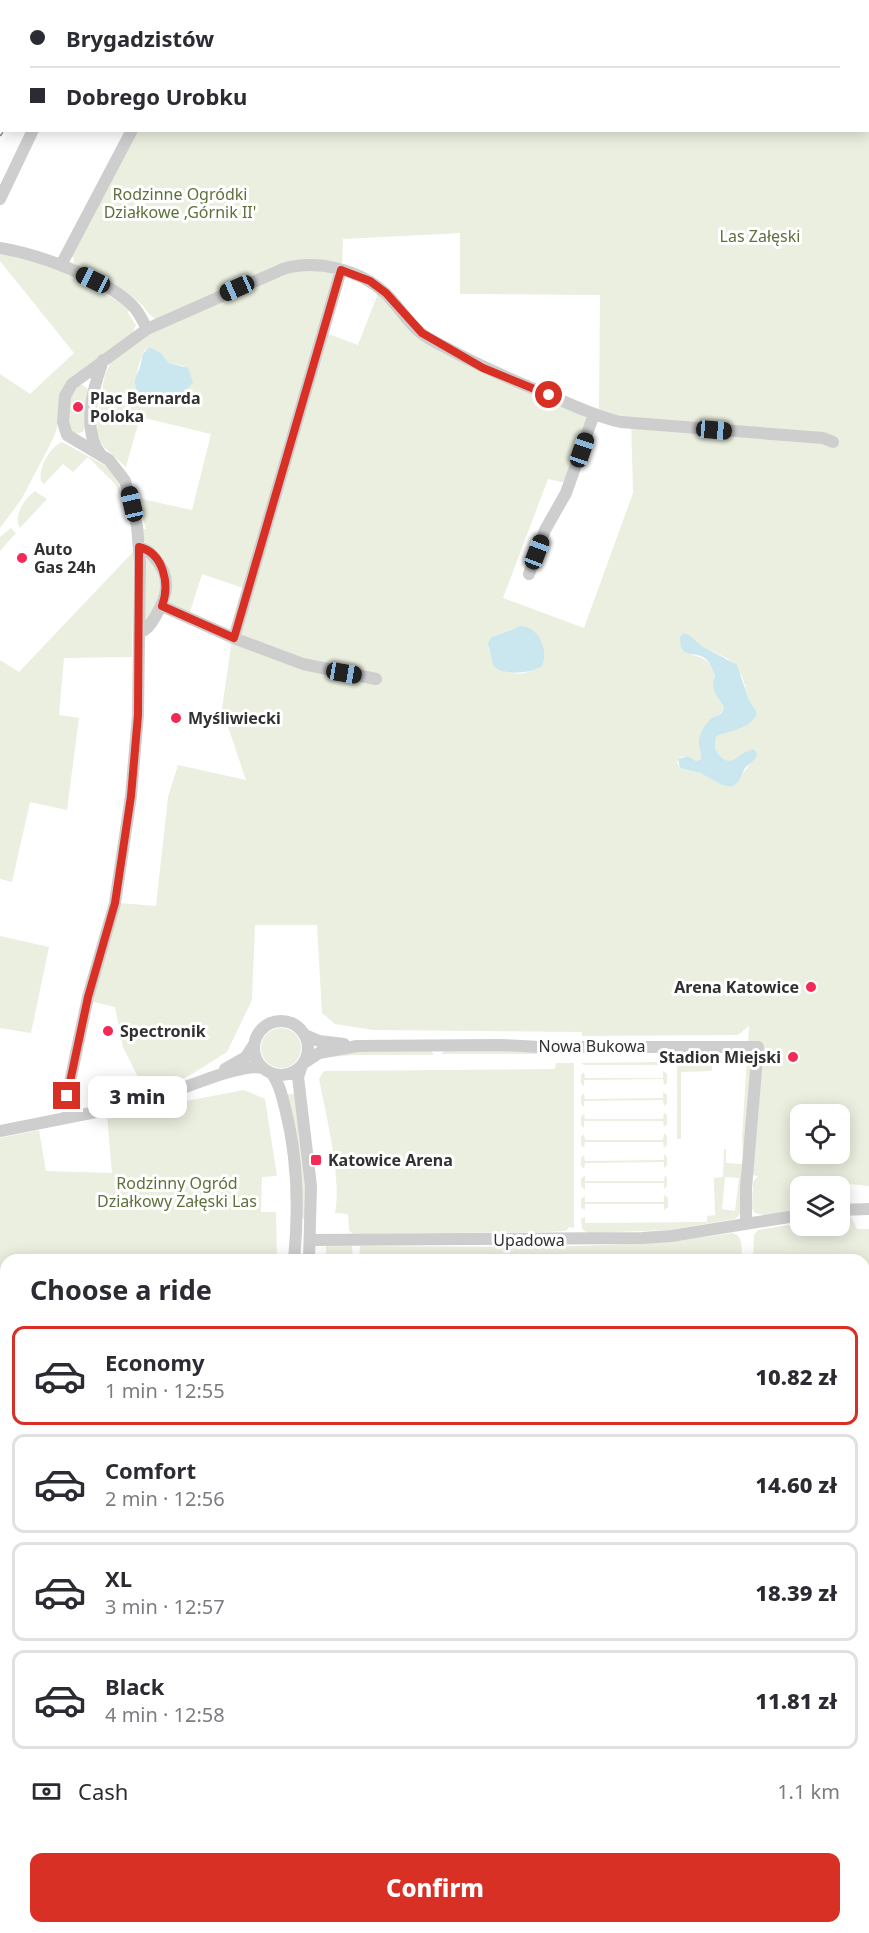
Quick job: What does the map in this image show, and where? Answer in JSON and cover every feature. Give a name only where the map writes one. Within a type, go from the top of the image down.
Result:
[{"type":"street","points":[[0,199],[32,132]]},
{"type":"street","points":[[61,265],[131,132]]},
{"type":"street","points":[[0,248],[42,257],[99,283],[138,311],[147,329]]},
{"type":"street","points":[[70,1116],[66,1108],[67,1096],[88,997],[115,903],[128,819],[138,715],[139,633],[139,547],[125,481],[117,468],[68,435],[63,422],[65,396],[72,384],[147,329],[283,269],[307,264],[341,270],[370,281],[386,293],[422,333],[453,352],[483,368],[594,414],[621,422],[823,438],[833,442]]},
{"type":"street","points":[[234,638],[341,270]]},
{"type":"street","points":[[102,456],[92,442],[90,425],[94,393],[103,360]]},
{"type":"street","points":[[72,384],[86,383],[94,393]]},
{"type":"street","points":[[529,574],[545,530],[566,493],[594,414]]},
{"type":"street","points":[[73,438],[84,434],[90,425]]},
{"type":"street","points":[[139,547],[150,552],[163,570],[167,589],[162,606],[151,624],[139,633]]},
{"type":"street","points":[[162,606],[234,638],[303,664],[376,679]]},
{"type":"street","points":[[215,1076],[246,1057],[254,1046],[261,1029],[276,1021],[286,1021],[296,1025],[305,1035],[309,1052],[302,1065],[299,1084],[311,1186],[309,1254]]},
{"type":"street","name":"Nowa Bukowa","points":[[305,1035],[319,1041],[357,1046],[758,1047],[746,1188],[746,1223]]},
{"type":"street","points":[[254,1046],[255,1058],[267,1071],[281,1094],[290,1127],[297,1201],[294,1254]]},
{"type":"street","name":"Nowa Bukowa","points":[[302,1065],[319,1053],[357,1046]]},
{"type":"street","points":[[0,1131],[160,1098],[215,1076],[251,1067],[287,1075],[302,1065]]},
{"type":"street","points":[[850,1210],[869,1209]]},
{"type":"street","name":"Upadowa","points":[[310,1240],[636,1239],[670,1236],[790,1217]]},
{"type":"green space","points":[[136,132],[869,132],[869,1186],[850,1184],[850,1176],[790,1176],[790,1210],[764,1215],[754,1212],[752,1208],[753,1182],[758,1176],[744,1174],[742,1137],[749,1026],[738,1035],[582,1036],[582,1032],[373,1030],[335,1024],[322,1013],[317,925],[255,925],[252,1000],[227,1052],[148,1097],[123,1047],[115,1007],[90,1001],[119,903],[156,906],[168,797],[178,765],[246,780],[222,709],[232,640],[326,333],[358,345],[379,291],[420,335],[590,418],[566,483],[548,479],[503,598],[584,628],[633,493],[631,418],[599,411],[600,295],[460,294],[460,233],[343,239],[342,266],[313,260],[156,319],[125,291],[74,265],[74,258],[70,255]],"holes":[[[514,628],[533,634],[539,640],[544,658],[532,669],[519,674],[494,666],[488,649],[492,637]],[[683,633],[702,646],[728,659],[742,676],[749,700],[757,712],[752,721],[716,737],[715,749],[725,760],[733,760],[753,749],[757,752],[732,786],[722,785],[700,773],[680,768],[677,762],[681,757],[688,756],[696,761],[701,759],[699,742],[703,731],[723,711],[724,707],[716,692],[715,676],[710,664],[682,650],[680,637]]]},
{"type":"green space","points":[[0,252],[57,268],[92,285],[127,307],[136,325],[133,332],[72,377],[61,392],[57,428],[53,439],[21,500],[0,528],[0,374],[30,394],[74,353],[0,261]]},
{"type":"green space","points":[[312,268],[335,274],[246,589],[202,574],[189,615],[169,603],[167,566],[161,556],[143,540],[139,529],[146,529],[137,498],[192,510],[211,434],[140,417],[126,467],[103,446],[97,433],[98,412],[105,374],[112,360],[147,335],[278,275]],"holes":[[[145,350],[161,353],[169,363],[184,366],[184,392],[161,400],[145,399],[137,388],[139,363]]]},
{"type":"green space","points":[[83,385],[89,390],[86,425],[83,432],[74,434],[68,428],[69,398],[78,386]]},
{"type":"green space","points":[[62,442],[106,466],[119,484],[123,499],[115,484],[88,457],[73,472],[63,464],[44,484],[41,481],[43,464],[53,448]]},
{"type":"green space","points":[[35,491],[47,499],[20,528],[18,518],[21,508]]},
{"type":"green space","points":[[11,528],[16,533],[0,551],[0,537]]},
{"type":"green space","points":[[134,551],[132,657],[64,658],[59,715],[79,718],[67,810],[30,802],[12,882],[0,879],[0,660],[19,672]]},
{"type":"green space","points":[[144,556],[156,565],[163,593],[145,625]]},
{"type":"green space","points":[[0,936],[49,947],[31,1033],[0,1028]]},
{"type":"green space","points":[[281,1028],[295,1034],[301,1048],[295,1062],[281,1068],[267,1062],[261,1048],[267,1034]]},
{"type":"green space","points":[[431,1051],[434,1055],[329,1057],[353,1052]]},
{"type":"green space","points":[[444,1051],[534,1051],[537,1054],[441,1054]]},
{"type":"green space","points":[[666,1062],[663,1065],[584,1065],[581,1063]]},
{"type":"green space","points":[[556,1063],[574,1063],[574,1228],[569,1227],[566,1231],[543,1232],[353,1234],[349,1230],[348,1214],[335,1213],[337,1199],[335,1165],[319,1079],[324,1071],[555,1069]]},
{"type":"green space","points":[[712,1064],[710,1071],[681,1072],[681,1139],[677,1139],[677,1065]]},
{"type":"green space","points":[[663,1071],[667,1074],[667,1083],[664,1085],[663,1079],[584,1080],[584,1086],[581,1083],[581,1075],[584,1072],[585,1078],[663,1078]]},
{"type":"green space","name":"Rodzinny Ogród Działkowy Załęski Las","points":[[244,1090],[265,1099],[277,1176],[262,1177],[261,1212],[276,1212],[277,1254],[0,1254],[0,1138],[39,1130],[46,1171],[112,1173],[107,1116]]},
{"type":"green space","points":[[663,1092],[667,1095],[667,1103],[664,1106],[663,1100],[584,1101],[584,1107],[581,1104],[581,1096],[584,1093],[585,1099],[663,1098]]},
{"type":"green space","points":[[296,1093],[303,1146],[307,1219],[301,1219],[286,1095]]},
{"type":"green space","points":[[584,1113],[585,1119],[663,1119],[664,1113],[667,1115],[667,1124],[664,1127],[663,1121],[584,1121],[584,1128],[581,1125],[581,1117]]},
{"type":"green space","points":[[664,1133],[667,1136],[667,1145],[664,1148],[663,1142],[585,1142],[584,1148],[581,1145],[581,1137],[584,1134],[585,1140],[663,1140]]},
{"type":"green space","points":[[724,1149],[726,1149],[726,1163],[742,1164],[740,1214],[735,1219],[668,1230],[588,1233],[582,1229],[581,1219],[585,1217],[585,1223],[707,1222],[707,1216],[715,1215],[714,1178],[723,1177]],"holes":[[[725,1177],[739,1178],[735,1211],[722,1209]]]},
{"type":"green space","points":[[664,1154],[667,1157],[667,1165],[664,1168],[664,1162],[585,1163],[584,1169],[581,1166],[581,1158],[584,1155],[585,1161],[664,1160]]},
{"type":"green space","points":[[585,1175],[585,1181],[664,1181],[665,1175],[667,1186],[664,1189],[664,1183],[585,1183],[585,1190],[581,1186],[581,1179]]},
{"type":"green space","points":[[664,1195],[668,1198],[668,1207],[664,1210],[664,1204],[585,1204],[585,1210],[581,1207],[581,1199],[585,1196],[585,1202],[664,1202]]},
{"type":"green space","points":[[851,1217],[857,1229],[869,1229],[869,1254],[753,1254],[754,1235],[758,1230],[790,1225],[790,1236],[850,1236]]},
{"type":"green space","points":[[733,1233],[741,1241],[742,1254],[359,1254],[360,1246],[594,1245],[687,1239]]},
{"type":"green space","points":[[326,1246],[352,1246],[353,1254],[326,1254]]},
{"type":"water","points":[[151,348],[161,353],[169,363],[188,368],[193,382],[188,389],[160,400],[142,397],[137,390],[135,380],[143,353]]},
{"type":"water","points":[[520,626],[532,630],[541,640],[544,653],[542,666],[530,671],[515,673],[495,667],[488,646],[489,640]]},
{"type":"water","points":[[683,633],[737,665],[749,700],[757,712],[755,718],[746,726],[716,737],[715,749],[725,760],[733,760],[753,749],[757,752],[756,758],[745,768],[739,781],[732,787],[722,785],[700,773],[680,768],[678,759],[688,756],[696,761],[701,759],[699,743],[702,732],[713,717],[721,714],[724,707],[714,689],[715,676],[709,662],[701,656],[682,650],[680,637]]},
{"type":"place","name":"Plac Bernarda Poloka","points":[[78,407]]},
{"type":"place","name":"Auto Gas 24h","points":[[22,558]]},
{"type":"place","name":"Myśliwiecki","points":[[176,718]]},
{"type":"place","name":"Arena Katowice","points":[[811,987]]},
{"type":"place","name":"Spectronik","points":[[108,1031]]},
{"type":"place","name":"Stadion Miejski","points":[[793,1057]]},
{"type":"place","name":"Katowice Arena","points":[[316,1160]]},
{"type":"route","points":[[67,1096],[93,975],[115,903],[131,796],[138,715],[139,547],[150,552],[166,577],[167,589],[162,606],[234,638],[341,270],[370,281],[386,293],[422,333],[453,352],[483,368],[549,395]]},
{"type":"park label","name":"Rodzinne Ogródki Działkowe ,Górnik II'","points":[[180,203]]},
{"type":"park label","name":"Las Załęski","points":[[760,236]]}]
